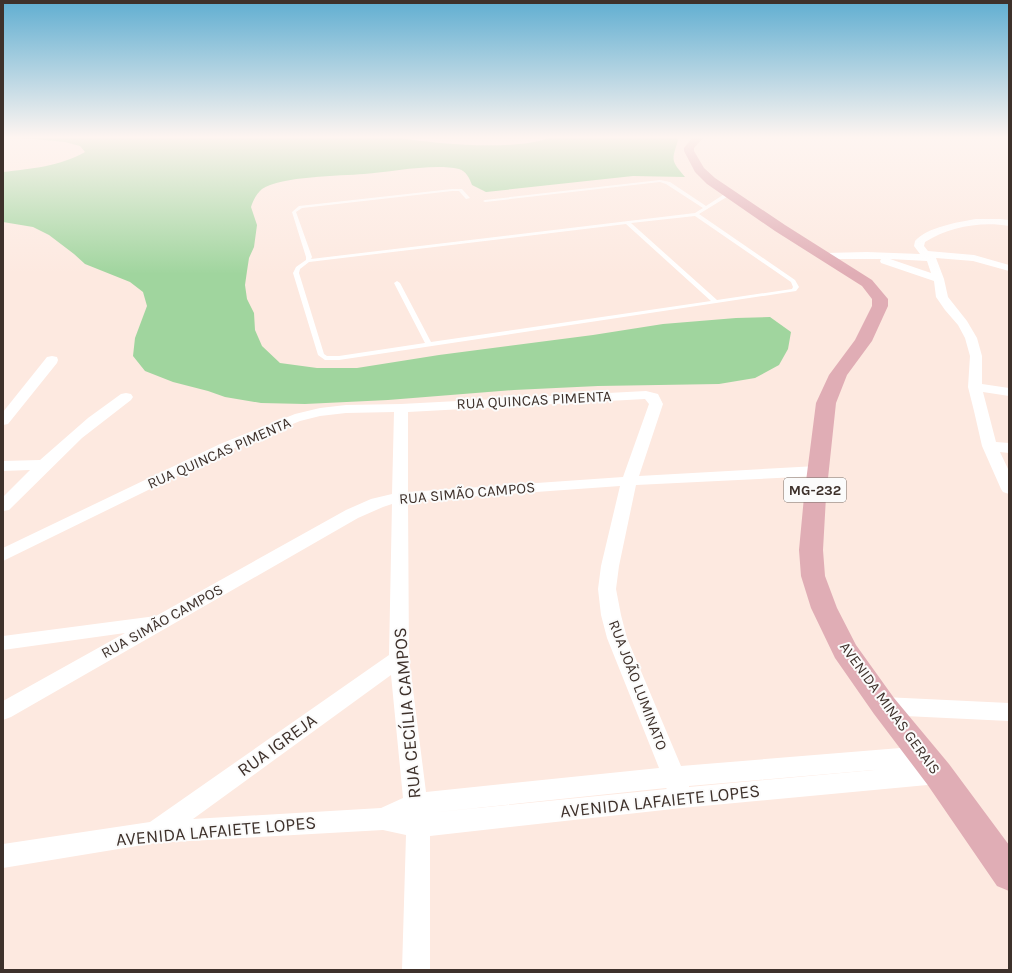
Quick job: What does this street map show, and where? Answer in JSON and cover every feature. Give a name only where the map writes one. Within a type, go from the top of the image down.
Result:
[{"type":"main road","name":"AVENIDA MINAS GERAIS","points":[[715,183],[728,194],[867,283],[877,293],[880,299],[880,306],[863,341],[838,374],[826,403],[817,471],[811,550],[813,576],[824,608],[845,651],[884,706],[932,765],[1009,874]]},
{"type":"street","points":[[1009,223],[994,221],[979,222],[932,233],[920,241],[919,246],[929,256],[939,279],[942,297],[949,308],[963,324],[971,338],[976,356],[975,387],[990,446],[1009,489]]},
{"type":"street","points":[[867,255],[939,279]]},
{"type":"street","points":[[825,256],[867,255],[974,258],[1009,268]]},
{"type":"street","points":[[3,421],[52,360]]},
{"type":"street","points":[[975,387],[1009,392]]},
{"type":"street","name":"RUA QUINCAS PIMENTA","points":[[3,555],[225,447],[295,418],[320,412],[346,409],[401,408],[641,394]]},
{"type":"street","name":"RUA JOÃO LUMINATO","points":[[641,394],[653,397],[656,404],[629,481],[610,566],[607,589],[610,615],[617,638],[677,787]]},
{"type":"street","points":[[3,506],[43,465],[101,414],[126,397]]},
{"type":"street","name":"RUA CECÍLIA CAMPOS","points":[[401,408],[399,658],[416,815],[416,970]]},
{"type":"street","points":[[990,446],[1009,448]]},
{"type":"street","points":[[3,466],[43,465]]},
{"type":"street","name":"RUA SIMÃO CAMPOS","points":[[3,711],[352,514],[377,503],[401,496],[629,481],[817,471]]},
{"type":"street","points":[[3,644],[164,620]]},
{"type":"street","name":"RUA IGREJA","points":[[155,832],[399,658]]},
{"type":"street","points":[[884,706],[1009,712]]},
{"type":"street","name":"AVENIDA LAFAIETE LOPES","points":[[3,856],[155,832],[383,819],[677,787],[932,765]]},
{"type":"lane","points":[[485,201],[639,183]]},
{"type":"lane","points":[[669,183],[706,208]]},
{"type":"lane","points":[[308,261],[309,254],[294,212],[301,206],[452,190],[460,190],[468,198]]},
{"type":"lane","points":[[696,214],[793,281],[796,287],[790,291],[338,358],[325,358],[321,355],[296,273],[298,268],[308,261],[696,214],[728,194]]},
{"type":"lane","points":[[628,223],[716,302]]},
{"type":"lane","points":[[397,283],[429,344]]},
{"type":"green space","points":[[3,183],[276,183],[262,189],[256,195],[251,207],[257,225],[254,247],[249,258],[245,285],[247,299],[254,313],[255,330],[262,346],[280,363],[317,368],[357,368],[663,324],[736,318],[770,317],[791,332],[788,349],[779,365],[755,378],[719,384],[598,386],[514,390],[388,400],[305,404],[261,403],[225,397],[173,382],[145,371],[133,356],[135,338],[147,306],[143,292],[130,282],[85,264],[49,235],[33,227],[3,222]]},
{"type":"green space","points":[[471,183],[565,183],[486,192]]}]
